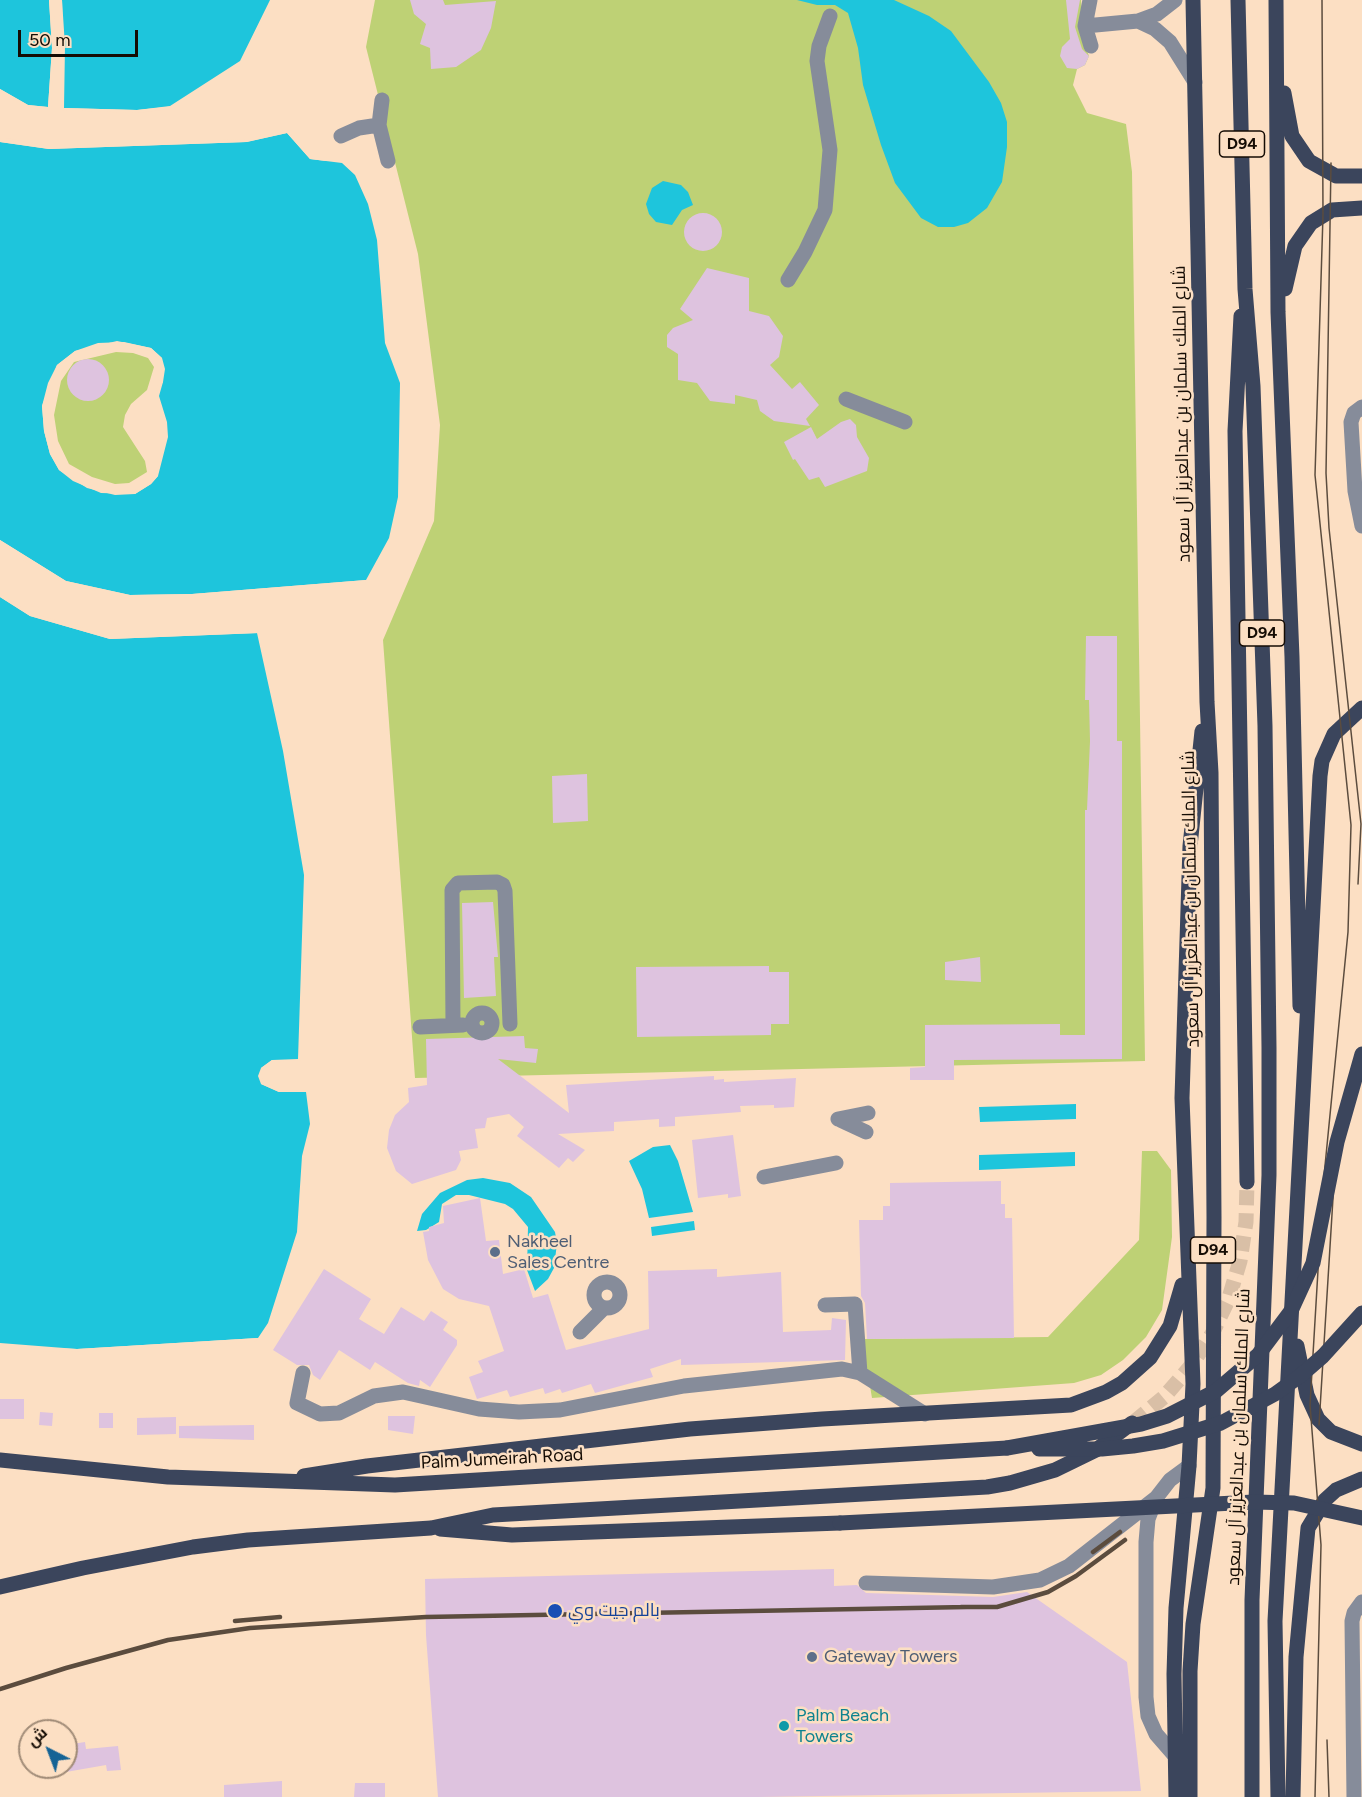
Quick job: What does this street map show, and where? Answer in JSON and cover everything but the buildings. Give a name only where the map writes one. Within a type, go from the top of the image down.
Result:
[{"type":"main road","name":"شارع الملك سلمان بن عبدالعزيز آل سعود","points":[[1190,1797],[1190,1671],[1193,1624],[1213,1488],[1211,773],[1207,702],[1193,0]]},
{"type":"main road","name":"شارع الملك سلمان بن عبدالعزيز آل سعود","points":[[1238,0],[1245,289],[1253,386],[1265,726],[1269,1048],[1269,1175],[1252,1600],[1252,1797]]},
{"type":"main road","points":[[1276,0],[1278,312],[1292,657],[1302,1083]]},
{"type":"main road","points":[[1277,45],[1289,122],[1299,150],[1309,161],[1331,174],[1341,177],[1362,176]]},
{"type":"main road","points":[[1278,312],[1289,266],[1300,236],[1311,223],[1332,210],[1362,207]]},
{"type":"main road","points":[[1245,289],[1239,336],[1235,431],[1247,1182]]},
{"type":"main road","points":[[1176,1797],[1174,1674],[1176,1608],[1189,1466],[1193,1384],[1182,1098],[1190,846],[1196,773],[1207,702]]},
{"type":"main road","points":[[1278,1797],[1275,1621],[1302,1083],[1309,1009],[1321,769],[1334,734],[1362,708]]},
{"type":"main road","points":[[1007,1448],[1141,1424],[1167,1416],[1216,1390],[1258,1355],[1291,1311],[1313,1263],[1337,1142],[1362,1054]]},
{"type":"main road","points":[[283,1480],[395,1463],[712,1427],[1071,1405],[1089,1400],[1122,1383],[1150,1358],[1170,1326],[1182,1291],[1186,1244]]},
{"type":"main road","points":[[1292,1297],[1299,1366],[1310,1405],[1318,1419],[1331,1432],[1362,1444]]},
{"type":"main road","points":[[1007,1448],[1102,1449],[1133,1446],[1163,1441],[1221,1423],[1275,1394],[1300,1376],[1323,1356],[1362,1313]]},
{"type":"main road","points":[[431,1528],[472,1518],[514,1513],[964,1488],[1010,1483],[1076,1461],[1134,1422]]},
{"type":"main road","name":"Palm Jumeirah Road","points":[[0,1460],[168,1477],[395,1485],[1007,1448]]},
{"type":"main road","points":[[1293,1797],[1296,1657],[1308,1528],[1325,1500],[1342,1486],[1362,1479]]},
{"type":"main road","points":[[0,1587],[193,1547],[248,1540],[431,1528],[512,1535],[1254,1502],[1294,1503],[1362,1518]]},
{"type":"lane","points":[[1090,0],[1085,26],[1091,46]]},
{"type":"lane","points":[[1085,26],[1138,21],[1157,14],[1175,0]]},
{"type":"lane","points":[[788,280],[805,252],[825,210],[830,150],[818,77],[818,62],[819,46],[830,16]]},
{"type":"lane","points":[[1138,21],[1155,30],[1170,42],[1195,82]]},
{"type":"lane","points":[[382,100],[379,125],[388,161]]},
{"type":"lane","points":[[341,135],[359,128],[379,125]]},
{"type":"lane","points":[[846,399],[905,422]]},
{"type":"lane","points":[[1362,407],[1354,413],[1351,422],[1362,526]]},
{"type":"lane","points":[[453,1025],[452,890],[458,883],[500,883],[505,891],[510,1024]]},
{"type":"lane","points":[[420,1027],[472,1025]]},
{"type":"lane","points":[[866,1132],[838,1119],[868,1113]]},
{"type":"lane","points":[[764,1177],[836,1164]]},
{"type":"lane","points":[[825,1305],[855,1304],[860,1373]]},
{"type":"lane","points":[[580,1332],[604,1308]]},
{"type":"lane","points":[[303,1373],[297,1403],[311,1411],[330,1414],[388,1393],[417,1394],[478,1409],[530,1412],[581,1407],[706,1383],[842,1370],[860,1373],[925,1414]]},
{"type":"lane","points":[[866,1583],[993,1587],[1040,1580],[1069,1566],[1156,1498],[1170,1480],[1189,1466]]},
{"type":"lane","points":[[1156,1498],[1148,1519],[1146,1542],[1146,1697],[1148,1716],[1156,1734],[1176,1757]]},
{"type":"lane","points":[[1354,1797],[1352,1621],[1354,1613],[1362,1602]]},
{"type":"green space","points":[[375,0],[1081,0],[1084,43],[1089,56],[1085,65],[1077,69],[1073,85],[1087,113],[1126,124],[1132,172],[1145,1061],[415,1078],[383,640],[434,521],[440,425],[418,254],[366,47]]},
{"type":"green space","points":[[116,352],[133,353],[148,358],[154,367],[147,390],[131,404],[125,415],[123,427],[145,461],[147,472],[129,483],[115,484],[92,477],[69,464],[58,441],[54,415],[61,381],[74,362]]},
{"type":"green space","points":[[1142,1151],[1157,1151],[1171,1170],[1172,1237],[1162,1310],[1146,1337],[1123,1360],[1101,1375],[1074,1383],[872,1398],[862,1339],[1048,1337],[1139,1240]]},
{"type":"water","points":[[0,0],[49,0],[52,48],[48,107],[28,105],[0,89]]},
{"type":"water","points":[[62,0],[270,0],[240,61],[170,106],[137,110],[64,108]]},
{"type":"water","points":[[797,0],[894,0],[929,16],[951,31],[989,82],[1001,103],[1007,122],[1007,147],[1002,182],[987,208],[968,223],[954,227],[938,227],[921,218],[895,183],[881,145],[863,85],[858,48],[848,13],[835,5],[817,5]]},
{"type":"water","points":[[287,133],[310,159],[342,163],[355,175],[368,204],[377,240],[385,343],[400,383],[398,497],[389,538],[366,580],[192,594],[130,595],[66,581],[0,540],[0,142],[49,149],[246,142]],"holes":[[[117,341],[151,348],[162,358],[163,382],[159,396],[167,422],[168,437],[158,476],[151,484],[135,494],[101,493],[73,481],[59,470],[50,454],[44,431],[42,406],[57,365],[75,351]]]},
{"type":"water","points":[[663,181],[681,185],[688,192],[693,205],[682,210],[672,225],[656,222],[649,214],[646,204],[652,188]]},
{"type":"water","points":[[0,597],[30,616],[110,639],[257,633],[283,751],[304,875],[298,1059],[272,1060],[261,1068],[261,1084],[279,1092],[306,1092],[310,1124],[302,1156],[297,1232],[268,1323],[258,1338],[77,1349],[0,1343]]},
{"type":"water","points":[[1076,1104],[1076,1119],[980,1122],[979,1107]]},
{"type":"water","points":[[670,1145],[678,1161],[693,1212],[649,1218],[642,1189],[629,1161],[653,1147]]},
{"type":"water","points":[[1075,1152],[1075,1166],[979,1170],[979,1155]]},
{"type":"water","points":[[483,1178],[510,1183],[531,1197],[555,1232],[557,1243],[554,1268],[548,1279],[535,1291],[527,1270],[528,1227],[513,1209],[505,1204],[469,1195],[456,1195],[442,1204],[439,1222],[426,1230],[417,1231],[422,1214],[440,1193],[467,1180]]},
{"type":"water","points":[[694,1221],[695,1230],[652,1236],[651,1227]]},
{"type":"pier","points":[[49,0],[52,0],[54,12],[55,48],[51,107],[48,110],[26,108],[0,92],[0,89],[28,105],[48,107],[52,48]]},
{"type":"pier","points":[[59,0],[62,0],[65,46],[64,108],[137,110],[176,106],[170,109],[137,113],[62,110]]},
{"type":"pier","points":[[287,130],[311,156],[327,158],[326,161],[310,159],[287,133],[247,142],[49,149],[0,142],[0,139],[6,138],[50,146],[246,139]]},
{"type":"pier","points":[[124,342],[151,348],[162,358],[165,369],[163,382],[156,392],[162,369],[159,360],[150,351],[124,345],[99,346],[76,353],[59,367],[45,406],[47,431],[53,453],[62,468],[75,478],[101,490],[134,491],[149,482],[157,469],[158,476],[151,484],[135,494],[115,495],[87,488],[59,470],[50,454],[44,431],[42,406],[48,383],[57,365],[75,351],[98,343]]},
{"type":"pier","points":[[0,540],[66,581],[130,595],[192,594],[366,580],[368,582],[192,597],[129,598],[65,584],[19,558],[0,544]]},
{"type":"pier","points":[[0,594],[32,613],[110,636],[257,630],[260,633],[110,639],[30,616],[0,597]]},
{"type":"pier","points":[[272,1060],[301,1060],[273,1063],[264,1070],[261,1076],[264,1082],[280,1089],[306,1089],[309,1092],[279,1092],[261,1084],[258,1076],[261,1068]]},
{"type":"pier","points":[[258,1338],[256,1341],[77,1352],[29,1351],[27,1347],[77,1349]]},
{"type":"tunnel","points":[[1134,1422],[1164,1397],[1190,1367],[1212,1334],[1229,1298],[1240,1261],[1246,1222],[1247,1182]]},
{"type":"tram line","points":[[1315,1797],[1321,1545],[1310,1405],[1323,1186],[1348,932],[1351,825],[1315,475],[1323,215],[1322,0]]},
{"type":"tram line","points":[[1331,163],[1326,473],[1329,528],[1361,824],[1358,884]]},
{"type":"tram line","points":[[1319,1425],[1338,1117]]},
{"type":"tram line","points":[[1327,1740],[1329,1797]]},
{"type":"railway","points":[[1093,1552],[1120,1532]]},
{"type":"railway","points":[[961,1607],[997,1607],[1048,1592],[1076,1576],[1125,1540]]},
{"type":"railway","points":[[0,1689],[168,1640],[250,1628],[426,1617],[967,1607]]},
{"type":"railway","points":[[235,1621],[280,1617]]},
{"type":"place","name":"Nakheel Sales Centre","points":[[495,1252]]},
{"type":"place","name":"بالم جيت وي","points":[[555,1611]]},
{"type":"place","name":"Gateway Towers","points":[[812,1657]]},
{"type":"place","name":"Palm Beach Towers","points":[[784,1726]]}]
